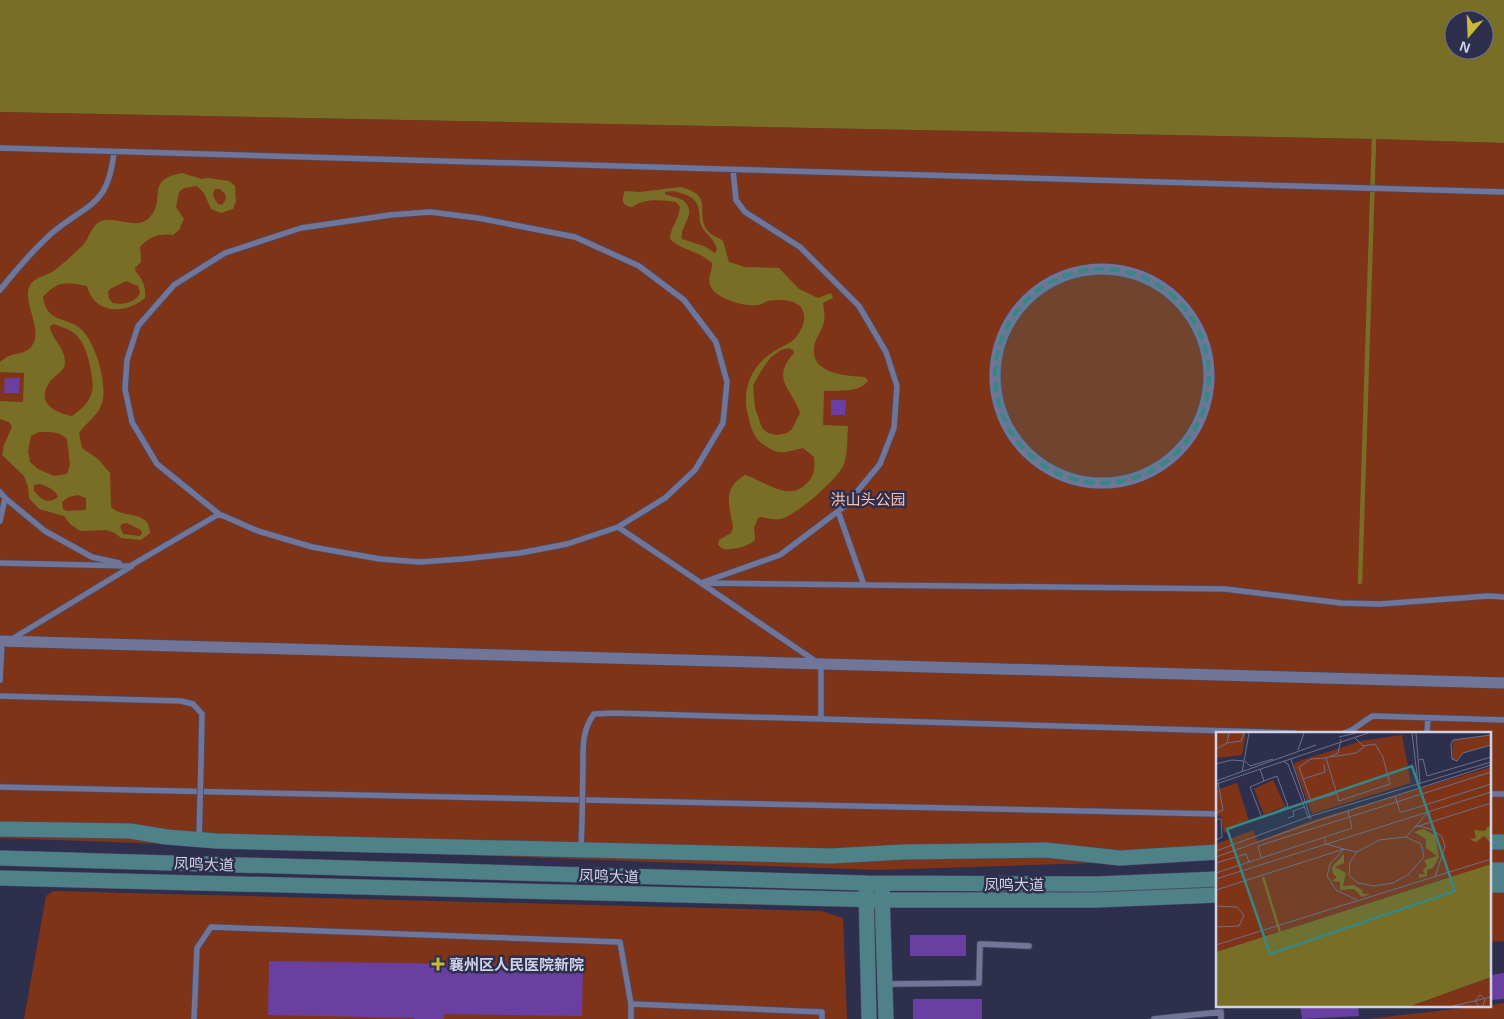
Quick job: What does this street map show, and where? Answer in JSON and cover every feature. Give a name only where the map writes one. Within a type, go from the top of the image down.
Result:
[{"type":"main road","points":[[0,829],[130,831],[168,837],[199,839],[831,856],[902,852],[1046,850],[1120,858],[1216,852]]},
{"type":"main road","points":[[0,877],[3,859]]},
{"type":"main road","name":"凤鸣大道","points":[[3,859],[866,884],[1096,884],[1216,879]]},
{"type":"main road","name":"凤鸣大道","points":[[0,877],[866,900],[1096,900],[1216,894]]},
{"type":"main road","points":[[866,884],[869,1019]]},
{"type":"main road","points":[[882,884],[886,1019]]},
{"type":"street","points":[[1088,268],[1126,270],[1160,284],[1188,310],[1206,343],[1211,380],[1203,416],[1184,448],[1154,471],[1125,482],[1094,484],[1062,476],[1033,458],[1010,433],[997,403],[994,370],[1002,333],[1023,302],[1053,279],[1088,268]]},
{"type":"street","points":[[3,641],[1504,683]]},
{"type":"lane","points":[[0,148],[1504,192]]},
{"type":"lane","points":[[0,290],[16,270],[52,233],[94,204],[105,191],[114,152]]},
{"type":"lane","points":[[701,583],[780,555],[838,511],[880,464],[894,428],[897,386],[886,352],[857,302],[800,247],[745,212],[736,200],[733,170]]},
{"type":"lane","points":[[430,212],[478,218],[575,237],[639,266],[684,300],[716,342],[727,382],[723,423],[695,470],[665,498],[618,528],[567,544],[520,553],[420,562],[380,559],[312,547],[258,531],[218,514],[157,464],[132,422],[125,388],[127,360],[138,326],[174,285],[225,252],[300,228],[390,215],[430,212]]},
{"type":"lane","points":[[0,492],[4,498],[46,531],[92,556],[132,566]]},
{"type":"lane","points":[[0,521],[4,498]]},
{"type":"lane","points":[[838,511],[864,585]]},
{"type":"lane","points":[[0,680],[3,641],[218,514]]},
{"type":"lane","points":[[618,528],[821,665],[821,719]]},
{"type":"lane","points":[[0,563],[132,566]]},
{"type":"lane","points":[[701,583],[1225,589],[1341,603],[1380,604],[1488,596],[1504,597]]},
{"type":"lane","points":[[0,696],[181,701],[193,704],[202,714],[199,839]]},
{"type":"lane","points":[[581,850],[584,735],[587,723],[594,714],[614,713],[1261,732]]},
{"type":"lane","points":[[1347,732],[1373,716],[1504,720]]},
{"type":"lane","points":[[1427,732],[1428,718]]},
{"type":"lane","points":[[0,787],[1216,814]]},
{"type":"lane","points":[[194,1019],[197,948],[211,927],[620,942],[631,1004],[631,1019]]},
{"type":"lane","points":[[885,984],[979,983],[980,944],[1029,946]]},
{"type":"lane","points":[[631,1004],[822,1012],[822,1019]]},
{"type":"lane","points":[[1154,1019],[1221,1012],[1221,1019]]},
{"type":"highlighted area","points":[[1088,268],[1126,270],[1160,284],[1188,310],[1206,343],[1211,380],[1203,416],[1184,448],[1154,471],[1125,482],[1094,484],[1062,476],[1033,459],[1011,433],[997,403],[994,370],[1002,333],[1023,302],[1044,286]]},
{"type":"green space","name":"洪山头公园","points":[[0,112],[1504,143],[1504,941],[1492,942],[1492,732],[1216,732],[1216,859],[877,870],[0,838]]},
{"type":"green space","name":"襄州区人民医院新院","points":[[53,891],[821,911],[843,918],[847,1019],[24,1019],[46,896]]},
{"type":"green space","points":[[1504,1003],[1504,1019],[1368,1019],[1492,1006]]},
{"type":"shaded area","points":[[0,0],[1504,0],[1504,143],[0,112]]},
{"type":"shaded area","points":[[182,173],[202,179],[229,181],[235,186],[236,201],[233,209],[221,213],[211,209],[204,193],[197,186],[184,188],[179,192],[176,207],[184,219],[179,230],[173,235],[155,236],[140,247],[141,262],[135,268],[144,284],[145,298],[137,304],[120,309],[103,307],[96,302],[87,286],[68,283],[58,285],[48,291],[43,297],[49,312],[82,330],[92,345],[100,366],[103,398],[99,410],[79,433],[82,448],[98,459],[110,473],[111,507],[117,511],[141,518],[149,526],[150,533],[141,540],[121,538],[115,533],[106,530],[80,531],[70,524],[64,516],[39,509],[29,498],[24,476],[2,455],[12,427],[9,422],[0,419],[0,401],[23,402],[24,373],[0,372],[0,362],[8,356],[28,350],[35,340],[34,322],[28,294],[29,286],[39,277],[52,272],[68,259],[84,244],[99,222],[111,220],[138,223],[150,217],[157,204],[160,185],[163,180]],"holes":[[[215,189],[220,189],[225,194],[226,199],[222,205],[218,204],[213,193]],[[126,281],[138,286],[140,293],[132,301],[121,304],[113,303],[109,299],[108,292],[110,289]],[[54,324],[73,332],[82,343],[88,358],[93,386],[92,392],[86,404],[72,416],[54,410],[46,401],[45,396],[49,383],[65,365],[63,352],[50,326]],[[39,432],[54,432],[64,436],[67,439],[70,465],[67,474],[54,476],[38,469],[30,462],[28,451],[31,436]],[[40,484],[53,490],[58,497],[47,501],[34,491],[34,485]],[[78,495],[86,498],[86,510],[67,511],[63,509],[62,502],[69,497]],[[127,523],[141,530],[142,533],[140,536],[123,534],[120,527],[122,524]]]},
{"type":"shaded area","points":[[680,187],[691,190],[701,199],[704,223],[708,232],[723,241],[729,262],[745,267],[779,268],[799,289],[818,298],[831,293],[833,298],[823,303],[824,322],[815,344],[815,357],[818,363],[832,372],[865,377],[868,381],[854,389],[824,391],[823,425],[848,426],[846,455],[840,471],[816,496],[796,511],[780,519],[758,518],[754,528],[755,540],[740,548],[723,549],[718,545],[719,540],[731,533],[733,528],[729,498],[730,492],[737,480],[745,475],[777,489],[793,491],[800,489],[807,483],[814,471],[814,457],[803,448],[778,452],[760,442],[753,432],[746,407],[749,382],[756,367],[772,353],[795,339],[803,325],[804,314],[799,305],[790,301],[773,300],[759,305],[746,305],[731,301],[718,294],[713,290],[709,282],[712,263],[670,239],[680,207],[676,202],[659,200],[642,202],[632,207],[624,204],[623,197],[625,191],[640,192]],"holes":[[[673,191],[686,195],[696,202],[701,225],[715,243],[717,250],[715,253],[704,246],[682,239],[689,211],[684,201],[665,194],[665,192]],[[789,348],[794,353],[787,362],[783,377],[800,413],[792,429],[787,433],[777,435],[768,433],[762,428],[755,408],[753,385],[771,357],[781,350]]]},
{"type":"building","points":[[5,378],[20,378],[19,393],[4,393]]},
{"type":"building","points":[[831,400],[846,400],[845,415],[831,415]]},
{"type":"building","points":[[910,935],[966,935],[966,956],[910,956]]},
{"type":"building","points":[[269,961],[583,966],[582,1016],[444,1014],[444,1019],[414,1019],[268,1015]]},
{"type":"building","points":[[1504,973],[1504,999],[1492,1000],[1492,975]]},
{"type":"building","points":[[913,999],[982,999],[982,1019],[913,1019]]},
{"type":"building","points":[[1300,1006],[1358,1006],[1359,1016],[1302,1019]]},
{"type":"waterway","points":[[1360,582],[1374,139]]},
{"type":"place","name":"襄州区人民医院新院","points":[[438,964]]}]
